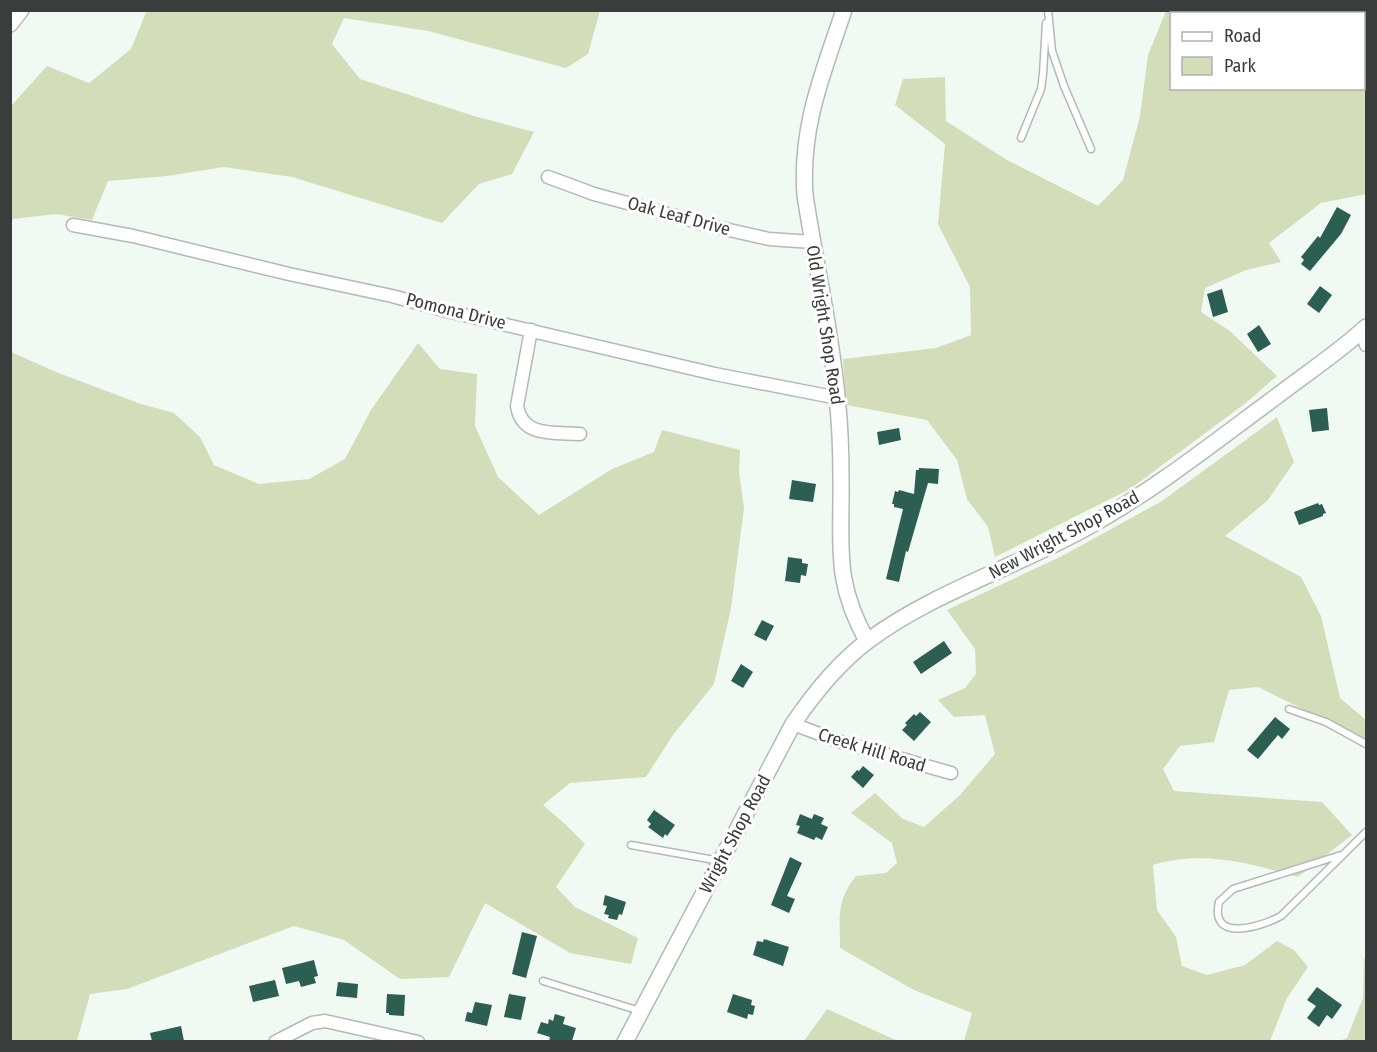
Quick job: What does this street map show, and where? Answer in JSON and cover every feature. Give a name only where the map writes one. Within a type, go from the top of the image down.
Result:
[{"type":"street","points":[[10,24],[21,10]]},
{"type":"street","name":"Old Wright Shop Road","points":[[844,10],[821,80],[805,144],[804,187],[838,398],[842,578],[856,621],[867,641]]},
{"type":"street","name":"Oak Leaf Drive","points":[[548,177],[594,194],[716,227],[769,239],[812,242]]},
{"type":"street","name":"Pomona Drive","points":[[73,225],[133,236],[210,256],[392,296],[716,374],[838,398]]},
{"type":"street","points":[[531,330],[517,406],[519,417],[525,425],[534,430],[580,434]]},
{"type":"street","name":"New Wright Shop Road","points":[[867,641],[908,615],[1038,553],[1132,501],[1365,334]]},
{"type":"street","name":"Wright Shop Road","points":[[625,1041],[793,724],[828,678],[867,641]]},
{"type":"street","name":"Creek Hill Road","points":[[793,724],[838,741],[951,773]]},
{"type":"street","points":[[275,1041],[312,1023],[325,1021],[418,1041]]},
{"type":"lane","points":[[1021,138],[1041,89],[1048,10]]},
{"type":"lane","points":[[1048,10],[1052,51],[1091,149]]},
{"type":"lane","points":[[1289,710],[1326,722],[1366,744]]},
{"type":"lane","points":[[1341,855],[1233,889],[1219,903],[1218,917],[1230,928],[1241,930],[1268,923],[1281,916],[1293,907],[1341,855],[1366,832]]},
{"type":"lane","points":[[631,845],[720,862]]},
{"type":"lane","points":[[543,981],[641,1011]]},
{"type":"green space","points":[[147,10],[600,11],[588,54],[566,68],[428,31],[344,18],[332,44],[360,79],[474,116],[534,132],[512,174],[479,184],[442,223],[292,177],[224,167],[167,176],[108,181],[92,220],[56,214],[13,219],[11,222],[11,106],[47,66],[89,83],[131,49]]},
{"type":"green space","points":[[1166,11],[1366,11],[1366,194],[1321,203],[1269,243],[1281,262],[1246,270],[1205,288],[1201,312],[1230,331],[1277,376],[1247,402],[1130,489],[995,557],[988,527],[967,499],[957,460],[927,420],[846,405],[843,359],[936,348],[971,335],[970,287],[938,224],[945,144],[895,105],[903,79],[945,77],[946,121],[1007,160],[1098,206],[1123,180],[1140,116],[1148,55]]},
{"type":"green space","points":[[418,343],[440,369],[477,374],[475,426],[498,477],[539,515],[612,469],[654,452],[662,430],[740,450],[739,471],[744,508],[731,608],[714,684],[673,735],[646,777],[570,783],[543,805],[585,844],[556,887],[575,907],[638,938],[631,964],[570,953],[485,903],[449,977],[400,979],[344,940],[294,926],[127,989],[90,994],[77,1041],[11,1041],[11,352],[56,372],[141,404],[174,413],[200,437],[214,465],[259,484],[309,479],[345,459],[371,410]]},
{"type":"green space","points":[[1277,417],[1294,462],[1268,500],[1225,536],[1301,577],[1321,616],[1340,698],[1366,720],[1366,740],[1258,687],[1229,690],[1214,742],[1180,746],[1163,769],[1174,791],[1322,802],[1352,835],[1298,877],[1226,860],[1190,859],[1153,865],[1157,910],[1176,937],[1182,966],[1207,975],[1245,965],[1277,941],[1294,950],[1308,967],[1287,998],[1270,1041],[964,1041],[972,1013],[914,990],[840,948],[840,910],[845,893],[856,876],[886,873],[897,863],[892,843],[851,813],[875,793],[903,819],[924,827],[960,795],[995,754],[985,715],[954,717],[938,700],[965,688],[976,674],[975,649],[947,610],[1062,556],[1162,501]]},
{"type":"green space","points":[[1366,956],[1366,1041],[1339,1041],[1347,1038],[1363,998]]},
{"type":"green space","points":[[827,1009],[898,1041],[804,1041]]},
{"type":"building","points":[[1337,207],[1351,215],[1341,234],[1310,271],[1301,264],[1304,260],[1301,257],[1318,236],[1320,238]]},
{"type":"building","points":[[1320,286],[1332,295],[1319,313],[1307,304]]},
{"type":"building","points":[[1222,289],[1228,312],[1213,317],[1207,294]]},
{"type":"building","points":[[1259,325],[1271,344],[1258,352],[1247,334]]},
{"type":"building","points":[[1327,408],[1329,430],[1312,432],[1309,410]]},
{"type":"building","points":[[899,428],[901,440],[879,445],[877,432]]},
{"type":"building","points":[[919,468],[939,469],[938,484],[928,483],[908,552],[906,551],[899,582],[886,579],[903,509],[894,507],[892,504],[895,491],[914,494],[916,470]]},
{"type":"building","points":[[792,480],[816,484],[813,502],[789,499]]},
{"type":"building","points":[[1318,503],[1322,504],[1326,513],[1299,525],[1294,512]]},
{"type":"building","points":[[788,557],[802,559],[802,563],[808,564],[806,576],[801,575],[800,583],[785,581]]},
{"type":"building","points":[[762,620],[774,626],[766,641],[754,635]]},
{"type":"building","points":[[944,641],[952,653],[921,674],[913,662]]},
{"type":"building","points":[[741,664],[753,672],[743,688],[731,681]]},
{"type":"building","points":[[920,712],[931,722],[914,741],[902,730],[914,714],[916,716]]},
{"type":"building","points":[[1275,717],[1290,729],[1282,739],[1278,735],[1258,759],[1247,750]]},
{"type":"building","points":[[863,766],[874,775],[863,788],[851,777]]},
{"type":"building","points":[[654,810],[675,825],[663,838],[648,827],[651,824],[647,820]]},
{"type":"building","points":[[800,814],[812,819],[814,814],[824,818],[821,824],[828,827],[822,840],[816,837],[814,840],[797,833],[800,826],[796,825]]},
{"type":"building","points":[[790,857],[802,863],[787,896],[795,899],[789,913],[771,905]]},
{"type":"building","points":[[605,895],[626,902],[622,915],[619,914],[617,920],[608,918],[609,915],[604,914],[607,906],[603,905]]},
{"type":"building","points":[[522,932],[537,936],[526,978],[512,974]]},
{"type":"building","points":[[764,939],[789,947],[783,966],[753,955],[757,941],[763,942]]},
{"type":"building","points":[[314,960],[318,976],[314,977],[316,983],[301,987],[299,981],[286,984],[282,968]]},
{"type":"building","points":[[275,980],[279,996],[253,1002],[249,986]]},
{"type":"building","points":[[338,982],[358,984],[357,998],[336,996]]},
{"type":"building","points":[[1317,987],[1342,1005],[1332,1019],[1327,1015],[1319,1027],[1307,1018],[1316,1006],[1307,1000]]},
{"type":"building","points":[[387,994],[405,995],[404,1016],[386,1013]]},
{"type":"building","points":[[509,994],[526,997],[521,1020],[504,1017]]},
{"type":"building","points":[[733,994],[752,1000],[751,1005],[755,1006],[753,1015],[748,1014],[747,1019],[727,1012]]},
{"type":"building","points":[[475,1002],[492,1005],[487,1026],[465,1021],[467,1012],[472,1013]]},
{"type":"building","points":[[555,1014],[565,1017],[563,1024],[576,1028],[572,1041],[549,1041],[550,1037],[537,1033],[541,1022],[548,1024],[549,1019],[553,1021]]},
{"type":"building","points":[[181,1026],[184,1041],[152,1041],[150,1033]]}]
